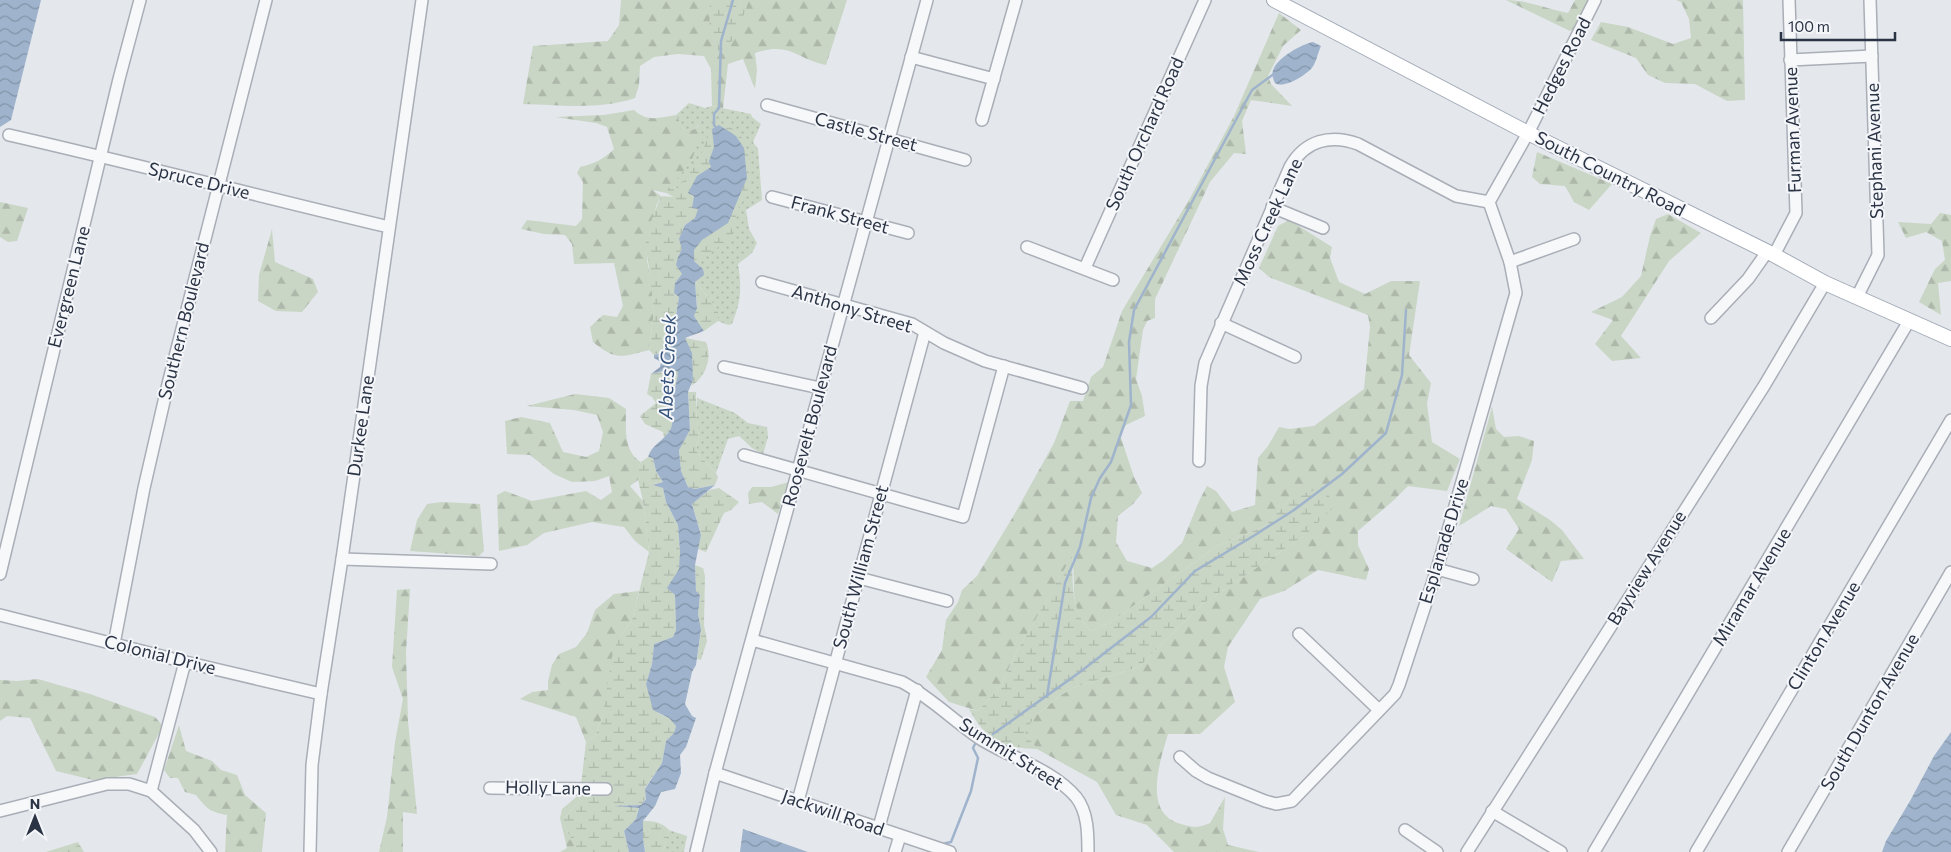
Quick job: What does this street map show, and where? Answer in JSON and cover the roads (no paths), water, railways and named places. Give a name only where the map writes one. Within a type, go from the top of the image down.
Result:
[{"type":"main road","name":"South Country Road","points":[[1274,0],[1825,283],[1951,340]]},
{"type":"street","name":"Evergreen Lane","points":[[0,574],[140,0]]},
{"type":"street","name":"Southern Boulevard","points":[[114,644],[146,478],[168,384],[266,0]]},
{"type":"street","name":"Durkee Lane","points":[[310,852],[312,765],[321,694],[422,0]]},
{"type":"street","name":"Roosevelt Boulevard","points":[[696,852],[715,773],[927,0]]},
{"type":"street","points":[[982,120],[1016,0]]},
{"type":"street","name":"South Orchard Road","points":[[1085,268],[1205,0]]},
{"type":"street","name":"Hedges Road","points":[[1528,132],[1595,0]]},
{"type":"street","name":"Furman Avenue","points":[[1711,318],[1771,254],[1796,213],[1789,0]]},
{"type":"street","name":"Stephani Avenue","points":[[1857,297],[1878,255],[1870,0]]},
{"type":"street","points":[[1790,60],[1872,56]]},
{"type":"street","points":[[911,57],[994,79]]},
{"type":"street","name":"Castle Street","points":[[768,105],[965,160]]},
{"type":"street","points":[[1489,202],[1528,132]]},
{"type":"street","name":"Spruce Drive","points":[[9,135],[389,226]]},
{"type":"street","name":"Moss Creek Lane","points":[[1199,461],[1203,373],[1208,355],[1295,158],[1303,150],[1313,144],[1335,138],[1358,144],[1456,196],[1489,202]]},
{"type":"street","name":"Frank Street","points":[[772,197],[908,233]]},
{"type":"street","name":"Esplanade Drive","points":[[1180,757],[1196,771],[1208,778],[1265,801],[1276,804],[1286,802],[1298,796],[1395,694],[1437,569],[1516,293],[1510,262],[1489,202]]},
{"type":"street","points":[[1272,208],[1323,228]]},
{"type":"street","points":[[1510,262],[1574,239]]},
{"type":"street","points":[[1027,247],[1113,280]]},
{"type":"street","name":"Anthony Street","points":[[762,282],[912,324],[963,353],[1082,388]]},
{"type":"street","name":"Bayview Avenue","points":[[1467,852],[1764,386],[1825,283]]},
{"type":"street","name":"Miramar Avenue","points":[[1594,852],[1910,321]]},
{"type":"street","points":[[1222,323],[1295,357]]},
{"type":"street","name":"South William Street","points":[[798,801],[925,332]]},
{"type":"street","points":[[744,455],[963,517],[1004,366]]},
{"type":"street","points":[[724,367],[820,388]]},
{"type":"street","name":"Clinton Avenue","points":[[1696,852],[1951,420]]},
{"type":"street","points":[[342,559],[490,564]]},
{"type":"street","points":[[1437,569],[1473,580]]},
{"type":"street","name":"South Dunton Avenue","points":[[1788,852],[1951,572]]},
{"type":"street","points":[[859,578],[947,601]]},
{"type":"street","name":"Colonial Drive","points":[[0,616],[321,694]]},
{"type":"street","points":[[1300,634],[1379,710]]},
{"type":"street","name":"Summit Street","points":[[752,640],[902,682],[917,690],[980,738],[1064,786],[1082,806],[1088,836],[1088,852]]},
{"type":"street","points":[[151,790],[185,662]]},
{"type":"street","points":[[879,827],[917,690]]},
{"type":"street","name":"Jackwill Road","points":[[715,773],[950,852]]},
{"type":"street","points":[[0,811],[107,784],[129,784],[151,790],[194,830],[211,852]]},
{"type":"street","name":"Holly Lane","points":[[490,788],[606,789]]},
{"type":"street","points":[[1492,811],[1561,852]]},
{"type":"street","points":[[1405,830],[1437,852]]},
{"type":"street","points":[[895,852],[900,836]]},
{"type":"water","points":[[0,0],[41,0],[11,120],[0,127]]},
{"type":"water","points":[[1313,42],[1321,46],[1313,67],[1304,75],[1288,83],[1275,83],[1273,72],[1277,64],[1291,52]]},
{"type":"water","points":[[719,125],[736,136],[744,148],[747,178],[728,223],[702,240],[694,250],[694,261],[703,269],[704,275],[695,282],[697,308],[694,316],[704,331],[685,338],[692,353],[693,380],[688,392],[690,430],[679,450],[681,471],[688,487],[695,489],[715,485],[692,504],[701,535],[695,565],[696,591],[700,595],[698,614],[701,629],[696,665],[692,672],[685,704],[692,716],[696,718],[686,747],[680,755],[681,773],[675,789],[661,792],[655,806],[643,821],[645,852],[629,852],[624,831],[636,819],[639,808],[614,806],[641,805],[646,799],[645,789],[662,763],[666,741],[674,733],[676,726],[669,718],[653,710],[646,684],[652,664],[654,644],[673,637],[676,630],[675,595],[667,588],[679,569],[678,525],[666,502],[663,488],[653,485],[663,482],[656,471],[653,458],[648,457],[652,449],[665,437],[671,428],[671,406],[678,372],[671,369],[651,374],[660,367],[661,362],[654,358],[654,355],[670,351],[679,297],[674,293],[675,283],[682,274],[676,265],[682,249],[679,239],[685,225],[695,218],[698,209],[692,208],[694,196],[688,193],[697,176],[711,167],[709,161],[714,147],[712,129]]},
{"type":"water","points":[[1951,732],[1951,852],[1882,852],[1886,841],[1934,756]]},
{"type":"water","points":[[743,829],[808,852],[740,852]]},
{"type":"waterway","name":"Abets Creek","points":[[717,129],[714,125],[714,114],[719,108],[721,41],[733,0]]},
{"type":"waterway","points":[[1047,696],[1065,583],[1080,547],[1091,498],[1100,478],[1111,462],[1131,405],[1129,342],[1134,310],[1252,90],[1275,73]]},
{"type":"waterway","points":[[993,734],[1080,672],[1151,617],[1195,571],[1294,510],[1342,474],[1386,433],[1402,375],[1406,310]]},
{"type":"waterway","points":[[942,844],[951,842],[971,791],[978,758],[973,748],[976,742]]}]
